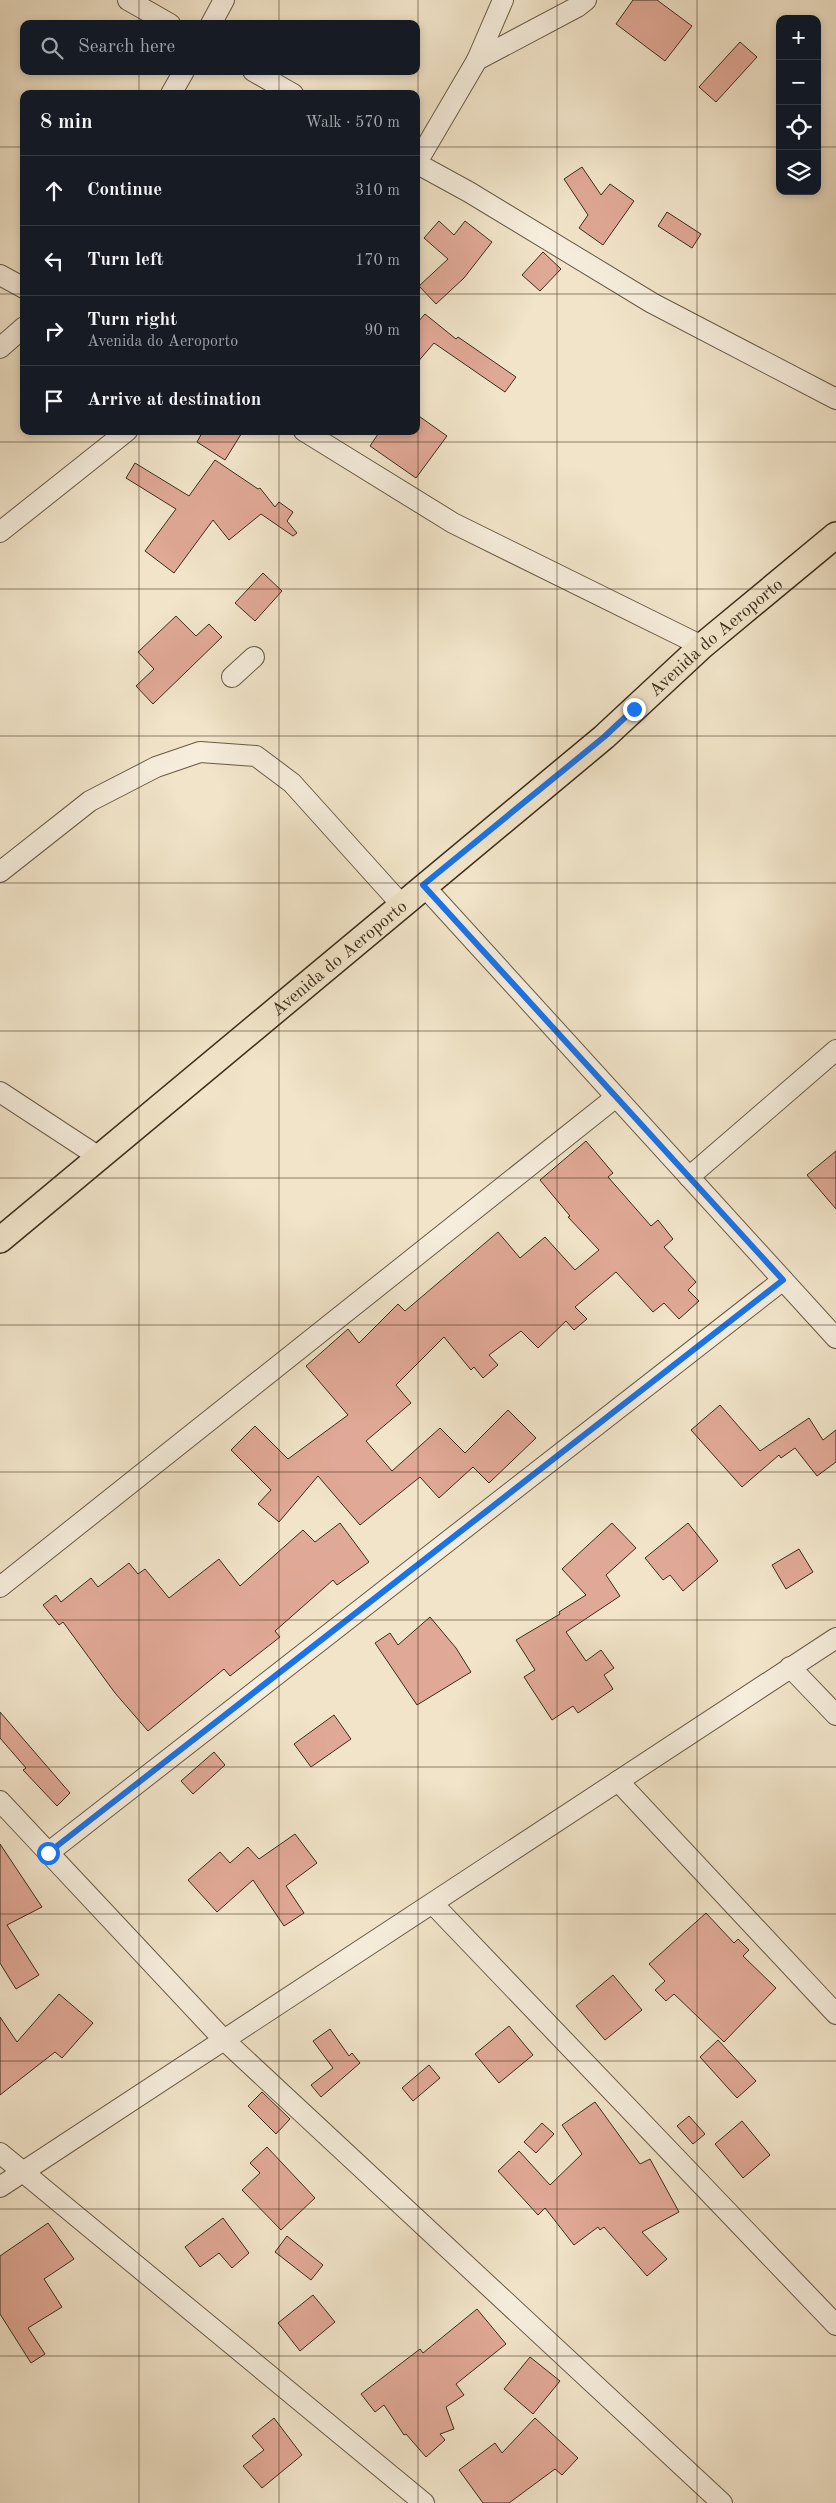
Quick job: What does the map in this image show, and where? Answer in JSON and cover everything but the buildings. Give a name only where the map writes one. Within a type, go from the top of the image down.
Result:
[{"type":"main road","name":"Avenida do Aeroporto","points":[[0,1240],[423,885],[604,737],[702,646],[836,535]]},
{"type":"street","points":[[128,0],[163,20]]},
{"type":"street","points":[[213,20],[224,0]]},
{"type":"street","points":[[420,157],[477,60],[503,0]]},
{"type":"street","points":[[477,60],[577,7],[586,0]]},
{"type":"street","points":[[174,90],[182,75]]},
{"type":"street","points":[[260,75],[286,90]]},
{"type":"street","points":[[420,166],[469,192],[652,303],[836,399]]},
{"type":"street","points":[[0,275],[20,286]]},
{"type":"street","points":[[0,348],[20,330]]},
{"type":"street","points":[[0,532],[121,435]]},
{"type":"street","points":[[310,435],[453,523],[702,646]]},
{"type":"street","points":[[232,678],[254,657]]},
{"type":"street","points":[[0,872],[90,801],[156,767],[200,752],[256,756],[292,783],[402,904]]},
{"type":"street","points":[[423,885],[836,1338]]},
{"type":"street","points":[[689,1177],[836,1050]]},
{"type":"street","points":[[0,1092],[99,1157]]},
{"type":"street","points":[[0,1587],[616,1097]]},
{"type":"street","points":[[48,1853],[783,1280]]},
{"type":"street","points":[[0,2187],[836,1638]]},
{"type":"street","points":[[790,1667],[836,1715]]},
{"type":"street","points":[[618,1781],[836,2014]]},
{"type":"street","points":[[0,1801],[223,2039],[722,2503]]},
{"type":"street","points":[[433,1904],[836,2325]]},
{"type":"street","points":[[0,2152],[424,2503]]},
{"type":"route","points":[[48,1853],[783,1280],[423,885],[604,737],[634,709]]}]
